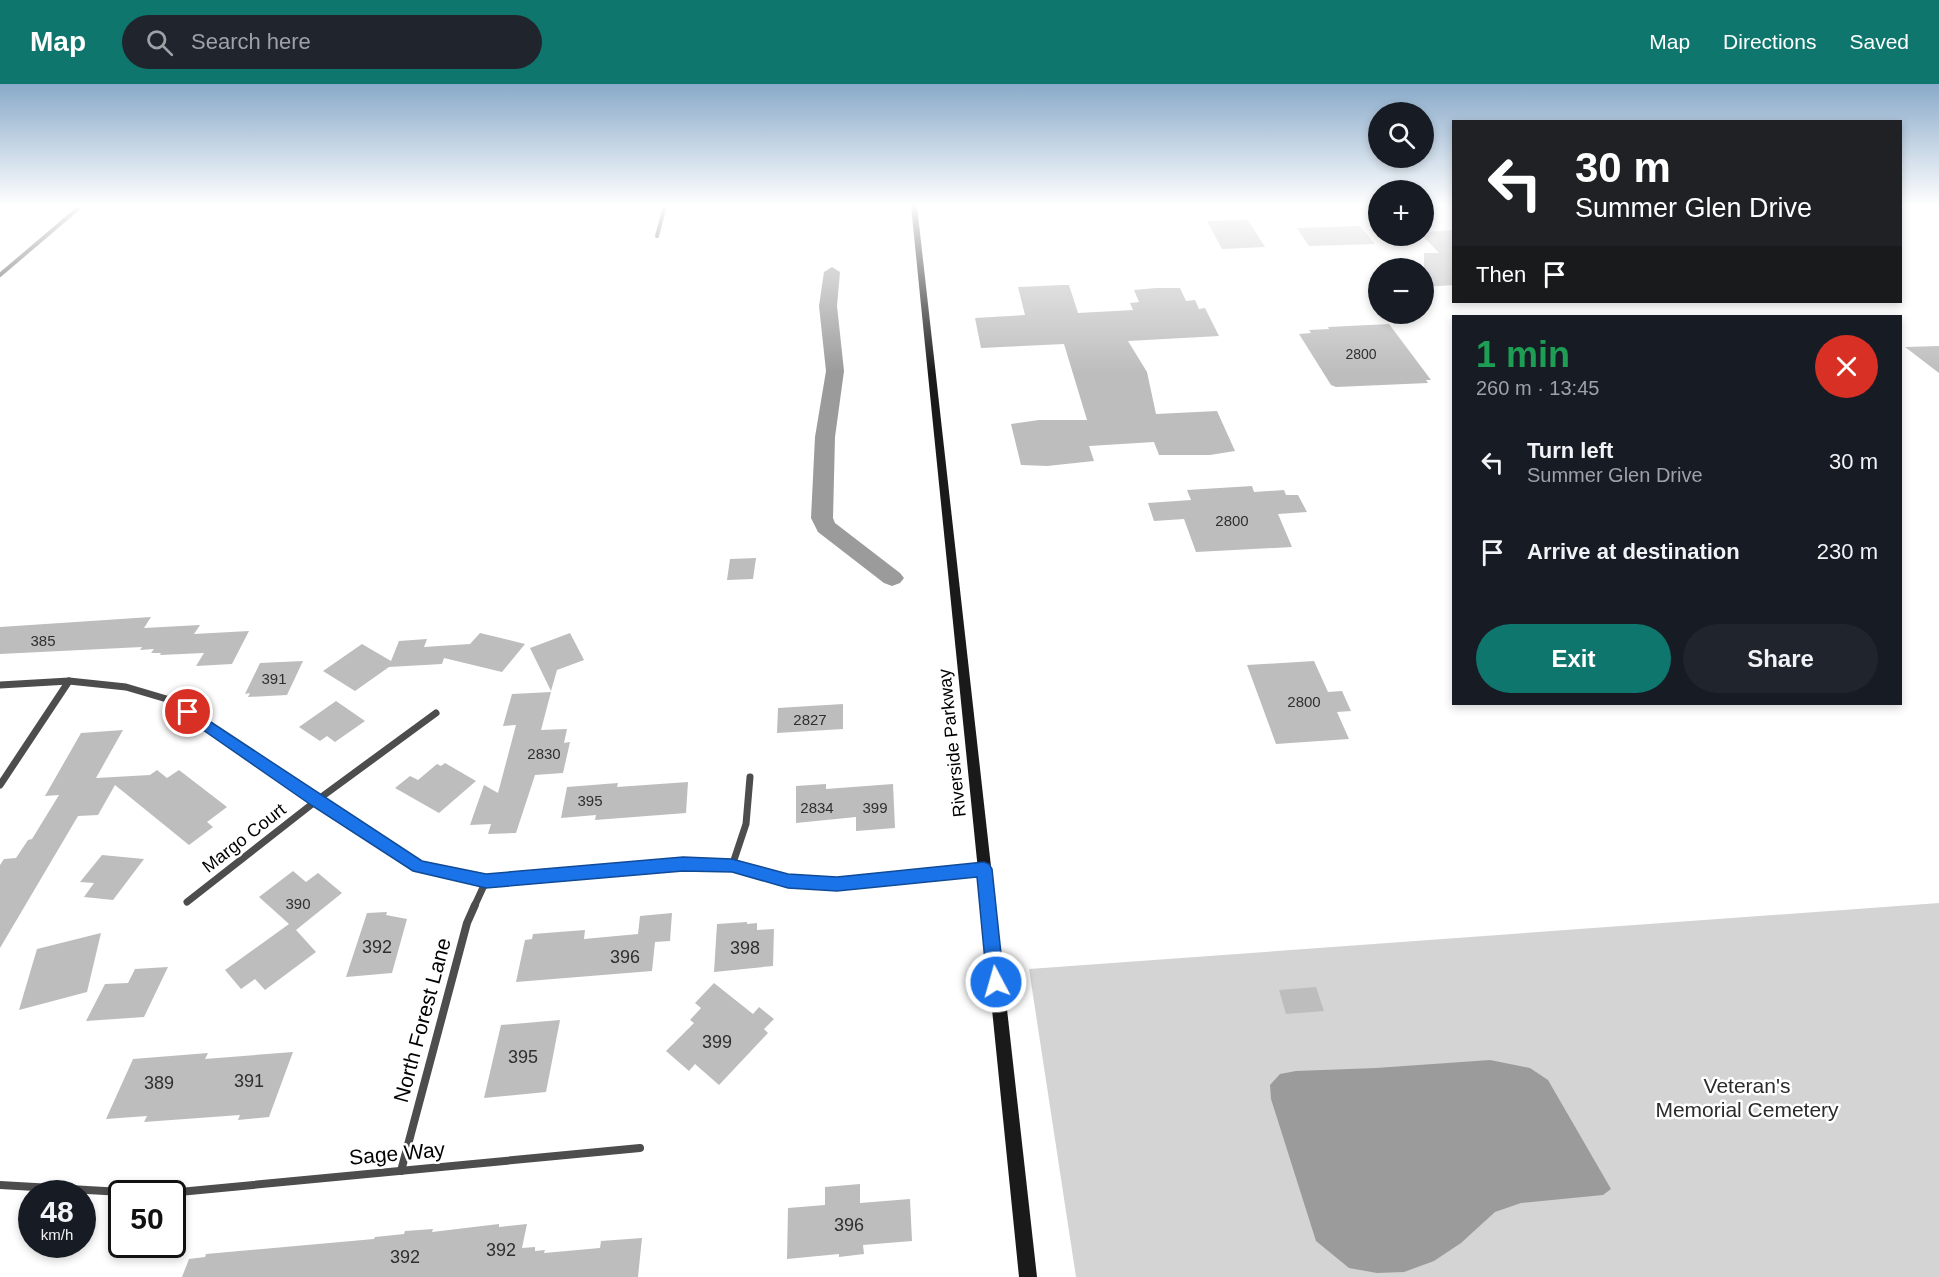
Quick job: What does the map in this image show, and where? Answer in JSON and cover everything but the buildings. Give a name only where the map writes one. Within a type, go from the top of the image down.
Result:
[{"type":"main road","name":"Riverside Parkway","points":[[920,262],[1028,1277]]},
{"type":"street","points":[[0,275],[16,262]]},
{"type":"street","points":[[0,686],[69,681],[126,687],[170,700],[316,801],[418,867],[486,881],[683,864],[732,866],[788,881],[837,884],[984,869]]},
{"type":"street","points":[[0,784],[69,681]]},
{"type":"street","name":"Margo Court","points":[[187,902],[316,801],[436,713]]},
{"type":"street","points":[[732,866],[746,824],[750,777]]},
{"type":"street","name":"North Forest Lane","points":[[401,1171],[467,923],[486,881]]},
{"type":"street","name":"Sage Way","points":[[186,1191],[640,1148]]},
{"type":"street","name":"Sage Way","points":[[0,1185],[108,1191]]},
{"type":"green space","name":"Veteran's Memorial Cemetery","points":[[1939,903],[1939,1277],[1076,1277],[1029,969]]},
{"type":"shaded area","points":[[1490,1060],[1530,1068],[1548,1080],[1611,1189],[1603,1195],[1521,1203],[1495,1212],[1461,1243],[1434,1261],[1404,1272],[1377,1273],[1349,1268],[1316,1241],[1271,1099],[1270,1085],[1280,1074],[1296,1071]]},
{"type":"waterway","points":[[832,272],[828,306],[835,371],[825,437],[822,518],[826,527],[892,578]]},
{"type":"route","points":[[188,712],[316,801],[418,867],[486,881],[683,864],[732,866],[788,881],[837,884],[984,869],[996,982]]}]
